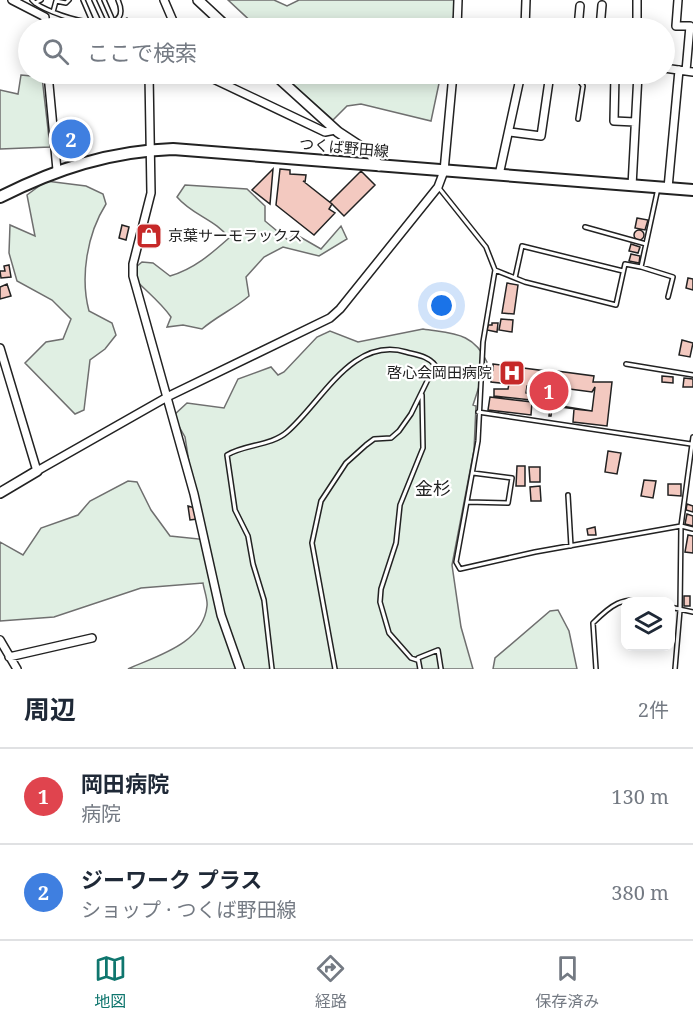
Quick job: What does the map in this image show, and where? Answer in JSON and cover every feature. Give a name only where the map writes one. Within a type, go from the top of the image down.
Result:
[{"type":"main road","name":"つくば野田線","points":[[0,197],[57,170],[108,156],[150,150],[202,151],[693,190]]},
{"type":"street","points":[[12,0],[45,18]]},
{"type":"street","points":[[164,0],[172,18]]},
{"type":"street","points":[[198,0],[217,18]]},
{"type":"street","points":[[457,18],[458,0]]},
{"type":"street","points":[[525,18],[526,0]]},
{"type":"street","points":[[637,0],[637,18]]},
{"type":"street","points":[[663,188],[686,71],[690,26],[676,26],[678,0]]},
{"type":"street","points":[[601,18],[602,5]]},
{"type":"street","points":[[579,18],[580,6]]},
{"type":"street","points":[[49,84],[57,170]]},
{"type":"street","points":[[149,84],[151,193],[132,264],[133,276],[169,396],[221,615],[240,669]]},
{"type":"street","points":[[224,84],[325,132],[335,130]]},
{"type":"street","points":[[285,84],[335,130],[370,153],[379,166]]},
{"type":"street","points":[[0,493],[169,396],[330,318],[340,309],[438,187],[444,171],[452,84]]},
{"type":"street","points":[[499,175],[519,84]]},
{"type":"street","points":[[510,132],[541,136],[549,84]]},
{"type":"street","points":[[615,84],[614,121],[635,122]]},
{"type":"street","points":[[632,186],[637,84]]},
{"type":"street","points":[[0,348],[37,471]]},
{"type":"street","points":[[9,657],[92,638]]},
{"type":"street","points":[[0,640],[17,669]]},
{"type":"lane","points":[[33,2],[41,0]]},
{"type":"lane","points":[[53,12],[56,1],[66,3],[69,0]]},
{"type":"lane","points":[[83,0],[91,18]]},
{"type":"lane","points":[[94,0],[102,18]]},
{"type":"lane","points":[[104,0],[112,18]]},
{"type":"lane","points":[[118,0],[122,8],[118,18]]},
{"type":"lane","points":[[33,2],[53,12],[79,18]]},
{"type":"lane","points":[[578,119],[581,84]]},
{"type":"lane","points":[[438,187],[486,247],[495,270],[486,317],[478,412],[478,441],[456,562],[460,569],[681,526],[693,529]]},
{"type":"lane","points":[[641,267],[663,188]]},
{"type":"lane","points":[[585,228],[646,244]]},
{"type":"lane","points":[[515,278],[522,246],[623,271]]},
{"type":"lane","points":[[495,270],[515,278],[616,305],[625,264],[673,276],[669,297]]},
{"type":"lane","points":[[272,669],[264,600],[253,564],[248,536],[235,510],[227,455],[281,436],[353,364],[378,349],[390,348],[430,359],[435,365],[422,393],[399,431],[391,438],[374,439],[366,445],[346,463],[321,501],[312,543],[335,669]]},
{"type":"lane","points":[[626,364],[693,375]]},
{"type":"lane","points":[[422,393],[423,448],[400,505],[396,543],[381,589],[380,602],[389,633],[411,658],[417,660],[438,650],[441,669]]},
{"type":"lane","points":[[478,412],[691,444]]},
{"type":"lane","points":[[675,669],[680,610],[681,526],[693,437]]},
{"type":"lane","points":[[688,464],[693,466]]},
{"type":"lane","points":[[467,502],[508,503],[512,478],[472,473]]},
{"type":"lane","points":[[568,495],[571,546]]},
{"type":"lane","points":[[596,669],[593,623],[612,603],[621,601]]},
{"type":"lane","points":[[675,608],[693,612]]},
{"type":"lane","points":[[417,660],[420,669]]},
{"type":"green space","points":[[228,0],[274,0],[287,6],[299,0],[457,0],[453,18],[247,18]]},
{"type":"green space","points":[[20,84],[43,84],[50,147],[0,149],[0,90],[18,94]]},
{"type":"green space","points":[[292,84],[439,84],[431,121],[361,104],[347,106],[333,120]]},
{"type":"green space","points":[[46,181],[86,186],[103,194],[106,204],[94,229],[87,256],[86,298],[89,311],[112,323],[116,335],[105,349],[90,360],[84,410],[75,414],[25,363],[46,342],[63,339],[71,319],[52,300],[17,281],[9,253],[10,225],[35,236],[27,195]]},
{"type":"green space","points":[[185,185],[247,189],[265,206],[265,221],[288,240],[295,234],[321,249],[341,226],[347,239],[319,256],[283,247],[264,257],[246,277],[249,296],[237,305],[202,329],[183,325],[167,327],[171,317],[129,273],[142,262],[153,263],[170,276],[179,273],[202,260],[229,238],[218,227],[177,197]]},
{"type":"green space","points":[[423,329],[453,334],[469,340],[487,362],[473,405],[476,406],[474,450],[452,565],[461,627],[473,669],[128,669],[176,647],[197,630],[204,619],[207,606],[203,583],[141,588],[54,617],[0,621],[0,542],[23,555],[41,528],[78,515],[90,501],[128,481],[137,482],[151,510],[170,536],[208,540],[194,494],[185,437],[173,416],[187,403],[224,408],[238,379],[271,367],[278,375],[284,372],[317,337],[330,331],[358,342]]},
{"type":"green space","points":[[558,610],[569,631],[577,669],[493,669],[495,658],[550,611]]},
{"type":"building","points":[[273,169],[270,204],[252,190]]},
{"type":"building","points":[[280,169],[290,170],[290,174],[306,175],[305,182],[303,181],[332,204],[329,209],[335,213],[314,235],[276,205]]},
{"type":"building","points":[[361,171],[375,185],[344,216],[330,202]]},
{"type":"building","points":[[637,218],[648,220],[645,230],[635,228]]},
{"type":"building","points":[[122,225],[129,227],[126,240],[119,238]]},
{"type":"building","points":[[639,230],[644,235],[639,240],[634,235]]},
{"type":"building","points":[[631,244],[640,247],[638,253],[629,251]]},
{"type":"building","points":[[631,254],[640,256],[639,263],[629,261]]},
{"type":"building","points":[[9,265],[11,277],[1,278],[0,271],[5,271],[4,266]]},
{"type":"building","points":[[688,278],[693,279],[693,290],[686,288]]},
{"type":"building","points":[[507,283],[518,285],[514,314],[502,313]]},
{"type":"building","points":[[7,284],[11,296],[0,299],[0,287]]},
{"type":"building","points":[[501,319],[513,320],[512,332],[499,330]]},
{"type":"building","points":[[498,323],[497,332],[487,330],[488,325]]},
{"type":"building","points":[[682,340],[693,343],[690,357],[679,355]]},
{"type":"building","points":[[493,364],[546,371],[544,388],[527,386],[526,393],[532,394],[531,400],[494,396],[494,389],[508,389],[509,384],[491,382],[490,370],[493,370]]},
{"type":"building","points":[[549,370],[594,376],[593,382],[612,382],[607,426],[573,422],[574,409],[592,411],[595,387],[592,392],[547,386]]},
{"type":"building","points":[[662,376],[673,377],[673,383],[662,382]]},
{"type":"building","points":[[684,378],[693,379],[693,387],[683,387]]},
{"type":"building","points":[[549,386],[549,404],[592,411],[552,406],[551,416],[549,416],[550,406],[532,404],[532,402],[546,404]]},
{"type":"building","points":[[490,397],[532,402],[531,415],[488,410]]},
{"type":"building","points":[[608,451],[621,453],[617,474],[605,472]]},
{"type":"building","points":[[517,466],[525,466],[525,486],[516,486]]},
{"type":"building","points":[[529,467],[540,467],[540,482],[530,482]]},
{"type":"building","points":[[644,480],[656,481],[653,498],[641,496]]},
{"type":"building","points":[[668,484],[681,484],[681,496],[668,495]]},
{"type":"building","points":[[540,486],[541,501],[531,501],[530,487]]},
{"type":"building","points":[[687,504],[693,506],[693,512],[686,510]]},
{"type":"building","points":[[188,506],[195,508],[197,519],[190,520]]},
{"type":"building","points":[[687,514],[693,516],[693,526],[685,524]]},
{"type":"building","points":[[595,527],[596,535],[588,535],[587,529]]},
{"type":"building","points":[[688,535],[693,536],[693,553],[685,552]]},
{"type":"building","points":[[684,596],[690,596],[690,606],[684,606]]},
{"type":"place","name":"ジーワーク プラス","points":[[71,139]]},
{"type":"place","name":"京葉サーモラックス","points":[[149,236]]},
{"type":"place","name":"啓心会岡田病院","points":[[512,373]]},
{"type":"place","name":"岡田病院","points":[[549,391]]},
{"type":"district","name":"金杉","points":[[433,489]]}]
